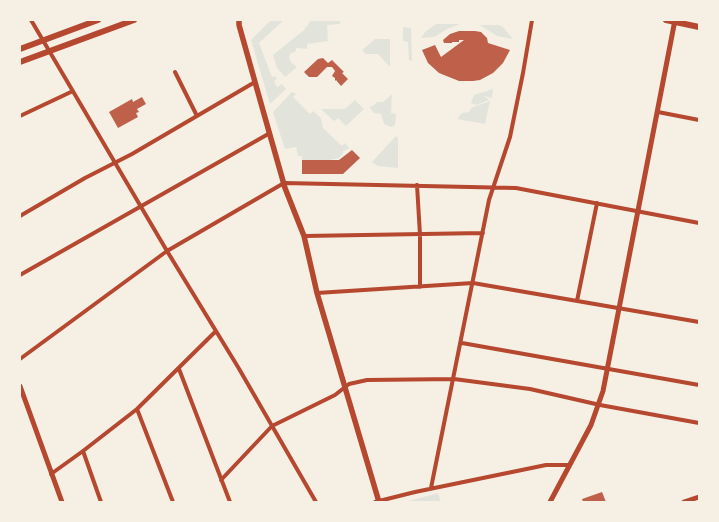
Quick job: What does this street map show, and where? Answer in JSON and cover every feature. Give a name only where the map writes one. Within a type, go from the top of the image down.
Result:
[{"type":"highway","points":[[20,62],[98,20]]},
{"type":"highway","points":[[20,49],[47,46],[134,20]]},
{"type":"highway","points":[[666,20],[699,27]]},
{"type":"main road","points":[[237,22],[284,183],[304,236],[317,294],[378,501]]},
{"type":"street","points":[[31,20],[316,502]]},
{"type":"street","points":[[431,488],[462,343],[482,233],[510,137],[532,20]]},
{"type":"street","points":[[550,502],[600,405],[675,21]]},
{"type":"street","points":[[174,72],[198,116]]},
{"type":"street","points":[[20,216],[255,82]]},
{"type":"street","points":[[20,116],[73,91]]},
{"type":"street","points":[[658,112],[699,119]]},
{"type":"street","points":[[20,275],[270,133]]},
{"type":"street","points":[[20,359],[167,251],[284,183],[494,187],[531,190],[699,223]]},
{"type":"street","points":[[417,185],[420,235],[420,287]]},
{"type":"street","points":[[577,301],[597,204]]},
{"type":"street","points":[[304,236],[482,233]]},
{"type":"street","points":[[317,294],[473,283],[699,322]]},
{"type":"street","points":[[51,474],[83,452],[137,409],[216,331]]},
{"type":"street","points":[[462,343],[699,385]]},
{"type":"street","points":[[179,369],[230,502]]},
{"type":"street","points":[[221,480],[272,426],[335,395],[355,381],[454,379],[530,389],[600,405],[699,423]]},
{"type":"street","points":[[20,386],[62,502]]},
{"type":"street","points":[[137,409],[173,502]]},
{"type":"street","points":[[83,452],[101,502]]},
{"type":"street","points":[[378,501],[431,488],[546,465],[570,465]]},
{"type":"street","points":[[684,502],[699,497]]},
{"type":"shaded area","points":[[271,20],[284,20],[259,43],[272,77],[275,76],[277,79],[274,81],[277,87],[282,84],[286,89],[270,104],[251,40]]},
{"type":"shaded area","points":[[308,20],[340,20],[340,24],[327,25],[328,41],[307,44],[307,49],[296,48],[296,51],[290,54],[289,58],[297,67],[285,77],[277,68],[273,55],[304,30],[310,22]]},
{"type":"shaded area","points":[[436,24],[460,24],[434,37],[421,38],[425,32]]},
{"type":"shaded area","points":[[480,25],[499,25],[513,39],[497,36]]},
{"type":"shaded area","points":[[403,27],[411,28],[412,61],[409,60],[408,42],[403,41]]},
{"type":"shaded area","points":[[375,39],[390,39],[390,67],[378,54],[366,54],[362,50]]},
{"type":"shaded area","points":[[493,89],[492,98],[484,96],[489,100],[476,105],[471,103],[474,95]]},
{"type":"shaded area","points":[[292,92],[296,94],[293,97],[310,114],[313,111],[321,118],[323,128],[342,146],[345,143],[349,148],[342,152],[344,152],[339,158],[302,160],[302,156],[298,156],[296,147],[285,149],[273,112]]},
{"type":"shaded area","points":[[392,94],[391,113],[396,114],[395,125],[391,127],[384,124],[381,114],[374,113],[369,107],[377,102],[383,102]]},
{"type":"shaded area","points":[[355,100],[364,109],[346,126],[338,118],[334,121],[321,109],[345,109]]},
{"type":"shaded area","points":[[490,101],[485,124],[457,119],[462,113],[469,112],[471,108]]},
{"type":"shaded area","points":[[396,136],[398,138],[398,168],[378,166],[372,162]]},
{"type":"shaded area","points":[[438,493],[441,502],[405,502]]},
{"type":"building","points":[[459,31],[481,32],[487,38],[488,43],[510,50],[503,63],[493,73],[480,80],[459,81],[439,73],[428,63],[422,50],[435,45],[441,57],[464,40],[444,43],[443,40],[450,34]]},
{"type":"building","points":[[323,58],[328,63],[332,60],[344,72],[342,73],[348,79],[341,86],[332,76],[335,71],[332,67],[327,67],[317,77],[309,77],[304,72],[318,59]]},
{"type":"building","points":[[142,97],[146,104],[137,109],[139,112],[136,113],[138,117],[118,128],[109,112],[132,99],[133,102]]},
{"type":"building","points":[[352,150],[360,158],[343,174],[302,174],[302,160],[339,160]]},
{"type":"building","points":[[602,492],[606,502],[583,502],[582,499]]}]
